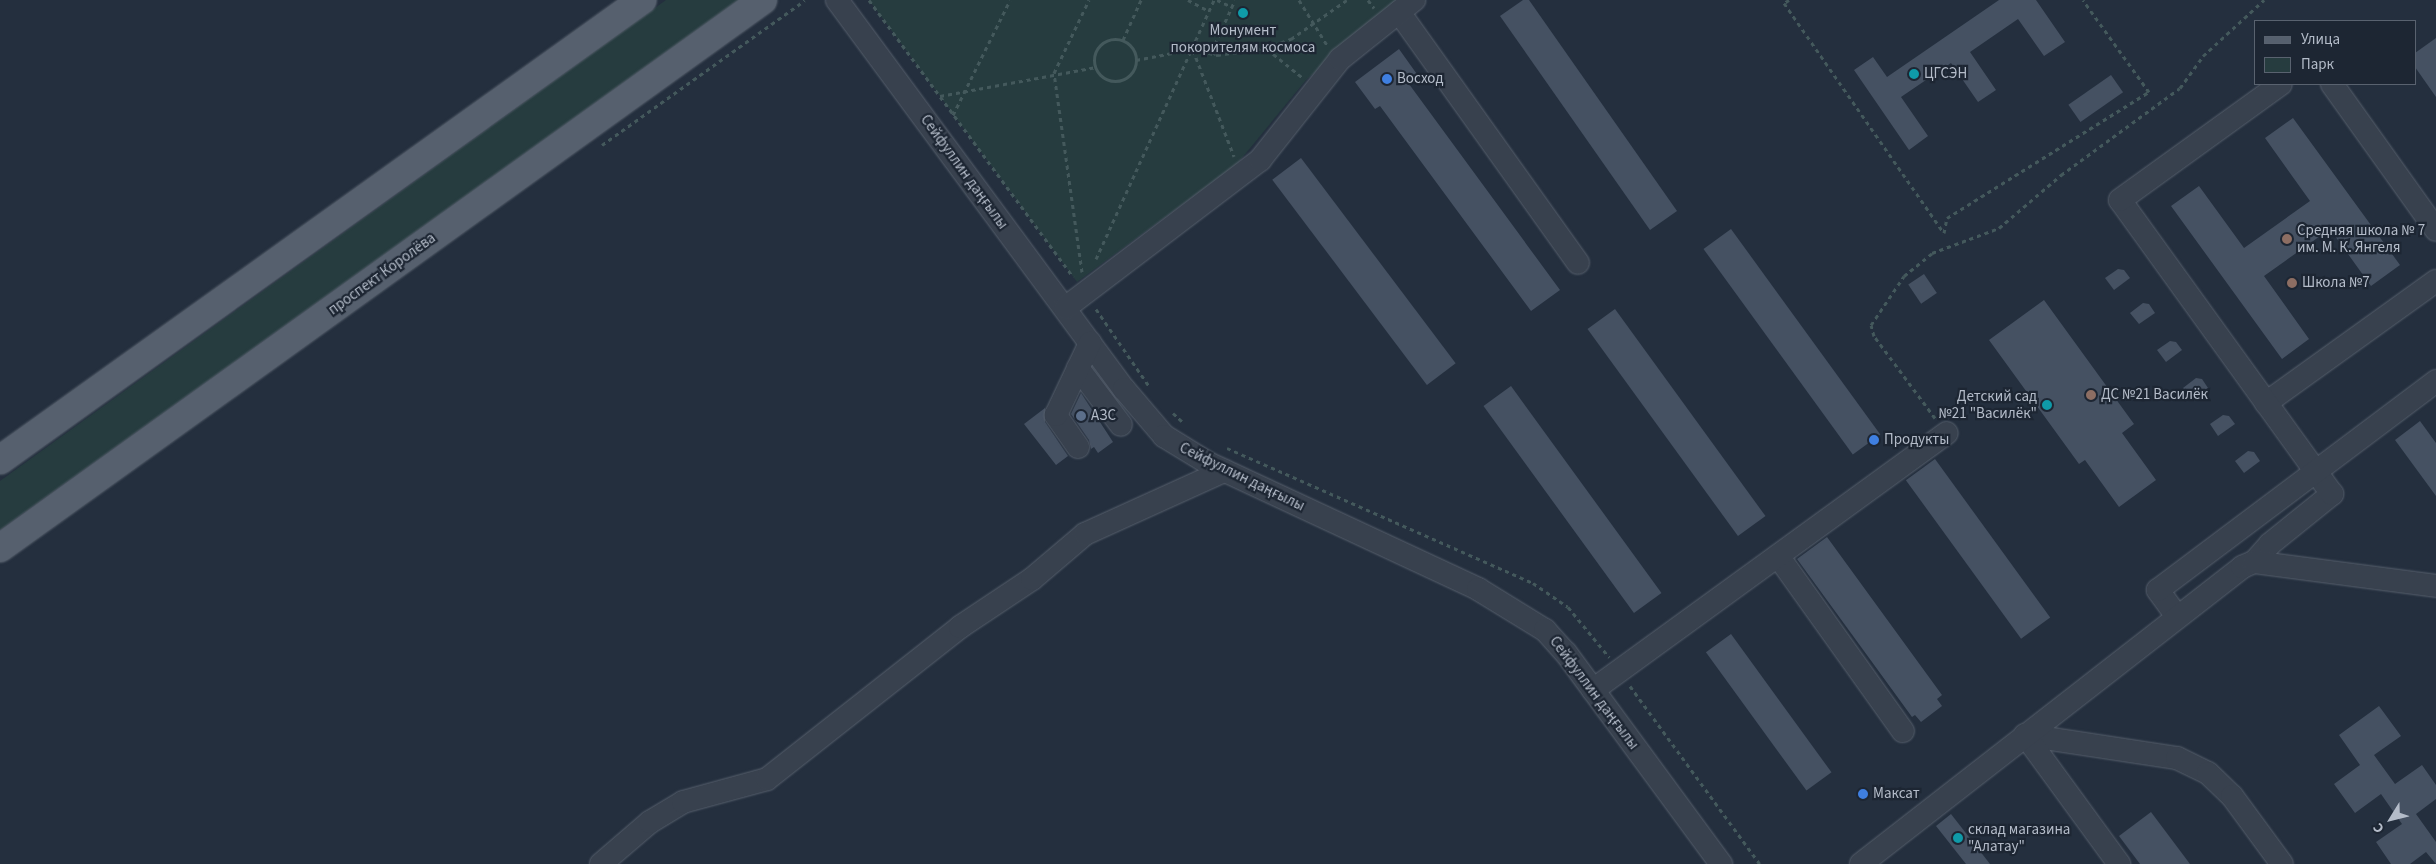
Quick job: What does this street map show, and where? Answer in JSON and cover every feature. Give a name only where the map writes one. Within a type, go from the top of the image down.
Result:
[{"type":"main road","points":[[0,460],[642,0]]},
{"type":"main road","name":"проспект Королёва","points":[[0,548],[763,0]]},
{"type":"street","name":"Сейфуллин даңғылы","points":[[837,0],[1090,343],[1149,419],[1183,450],[1224,471],[1478,589],[1518,610],[1545,630],[1561,647],[1721,864]]},
{"type":"street","points":[[1065,308],[1260,160],[1340,59],[1407,6],[1578,263]]},
{"type":"street","points":[[1861,864],[2176,615],[2242,567],[2254,562],[2270,544],[2332,494],[2120,200],[2280,85]]},
{"type":"street","points":[[2333,85],[2436,230]]},
{"type":"street","points":[[2266,403],[2436,281]]},
{"type":"street","points":[[1078,446],[1056,415],[1090,343]]},
{"type":"street","points":[[1078,368],[1115,427],[1149,419]]},
{"type":"street","points":[[2176,615],[2158,590],[2436,381]]},
{"type":"street","points":[[1593,690],[1947,434]]},
{"type":"street","points":[[602,864],[650,822],[683,802],[767,779],[960,627],[1032,579],[1085,534],[1224,471]]},
{"type":"street","points":[[1778,556],[1903,731]]},
{"type":"street","points":[[2254,562],[2436,586]]},
{"type":"street","points":[[2024,735],[2119,864]]},
{"type":"street","points":[[2024,735],[2177,758],[2208,773],[2232,796],[2282,864]]},
{"type":"path","points":[[869,0],[1085,293],[1151,388]]},
{"type":"path","points":[[953,115],[1010,0]]},
{"type":"path","points":[[1089,0],[1054,73],[1083,278],[1091,272]]},
{"type":"path","points":[[1123,40],[1141,0]]},
{"type":"path","points":[[1188,0],[1209,11]]},
{"type":"path","points":[[1095,263],[1209,11],[1215,0],[1232,7]]},
{"type":"path","points":[[1214,55],[1215,44],[1235,0]]},
{"type":"path","points":[[1299,0],[1328,46],[1327,53]]},
{"type":"path","points":[[1136,60],[1193,49],[1214,55],[1266,48],[1291,39],[1347,0]]},
{"type":"path","points":[[1789,0],[1784,3],[1944,233],[1947,218],[2149,92],[2083,0]]},
{"type":"path","points":[[1947,434],[1874,336],[1871,325],[1874,316],[1904,276],[1922,259],[1999,228],[2061,175],[2180,88],[2203,56],[2264,0]]},
{"type":"path","points":[[1111,39],[1123,40],[1133,48],[1136,60],[1130,74],[1119,80],[1104,77],[1096,67],[1095,55],[1100,45],[1111,39]]},
{"type":"path","points":[[1266,48],[1306,80]]},
{"type":"path","points":[[1193,49],[1237,164]]},
{"type":"path","points":[[940,96],[1054,73],[1096,67]]},
{"type":"path","points":[[1300,87],[1311,73]]},
{"type":"path","points":[[1169,409],[1189,427]]},
{"type":"path","points":[[1221,445],[1533,583],[1568,607],[1620,671],[1760,864]]},
{"type":"green space","points":[[666,0],[739,0],[0,530],[0,481]]},
{"type":"green space","points":[[869,0],[1400,0],[1306,80],[1237,164],[1077,282]]},
{"type":"building","points":[[1523,0],[1529,0],[1677,211],[1650,230],[1500,16]]},
{"type":"building","name":"ЦГСЭН","points":[[1999,0],[2036,0],[2065,42],[2044,56],[2018,19],[1970,52],[1996,90],[1978,102],[1951,63],[1901,97],[1928,136],[1909,150],[1854,70],[1873,57],[1887,77]]},
{"type":"building","points":[[2436,38],[2436,97],[2416,68],[2416,52]]},
{"type":"building","points":[[1399,49],[1419,77],[1409,84],[1560,290],[1531,311],[1380,106],[1375,109],[1355,82]]},
{"type":"building","points":[[2111,75],[2123,92],[2080,122],[2068,105]]},
{"type":"building","name":"Средняя школа № 7 им. М. К. Янгеля","points":[[2293,118],[2400,265],[2371,286],[2330,229],[2264,276],[2309,339],[2282,359],[2171,206],[2199,186],[2244,248],[2310,201],[2265,138]]},
{"type":"building","points":[[1301,158],[1456,363],[1427,385],[1272,180]]},
{"type":"building","points":[[1731,229],[1880,434],[1853,454],[1703,249]]},
{"type":"building","points":[[2118,269],[2124,270],[2130,278],[2114,290],[2105,278]]},
{"type":"building","points":[[1924,274],[1937,293],[1921,304],[1908,285]]},
{"type":"building","name":"Детский сад №21 \"Василёк\"","points":[[2044,300],[2134,424],[2122,433],[2156,480],[2119,507],[2085,460],[2079,464],[1989,340]]},
{"type":"building","points":[[2143,303],[2149,304],[2155,313],[2139,324],[2130,313]]},
{"type":"building","points":[[1615,309],[1765,516],[1738,536],[1587,329]]},
{"type":"building","points":[[2170,341],[2176,342],[2182,350],[2166,362],[2157,350]]},
{"type":"building","points":[[2196,378],[2202,379],[2208,388],[2192,399],[2183,388]]},
{"type":"building","points":[[1511,386],[1661,593],[1634,613],[1483,406]]},
{"type":"building","points":[[1081,393],[1113,442],[1098,453],[1094,447],[1091,449],[1089,440],[1071,414]]},
{"type":"building","points":[[1045,408],[1045,422],[1068,456],[1056,465],[1024,424]]},
{"type":"building","points":[[2223,415],[2229,416],[2235,424],[2218,436],[2210,424]]},
{"type":"building","points":[[2420,421],[2436,443],[2436,496],[2395,440]]},
{"type":"building","points":[[2248,451],[2254,452],[2260,461],[2244,473],[2235,461]]},
{"type":"building","points":[[1935,459],[2050,618],[2021,639],[1906,480]]},
{"type":"building","points":[[1827,537],[1942,695],[1937,699],[1942,706],[1921,722],[1915,715],[1912,717],[1797,559]]},
{"type":"building","points":[[1731,634],[1832,772],[1806,791],[1706,652]]},
{"type":"building","points":[[2379,706],[2401,736],[2374,755],[2395,784],[2422,765],[2436,785],[2436,799],[2416,814],[2436,842],[2436,864],[2426,852],[2410,864],[2391,864],[2376,842],[2402,824],[2381,794],[2355,813],[2334,784],[2360,765],[2339,735]]},
{"type":"building","points":[[2151,812],[2190,864],[2140,864],[2119,836]]},
{"type":"building","name":"склад магазина \"Алатау\"","points":[[1951,814],[1990,864],[1966,864],[1936,826]]},
{"type":"place","name":"Монумент покорителям космоса","points":[[1243,13]]},
{"type":"place","name":"ЦГСЭН","points":[[1914,74]]},
{"type":"place","name":"Восход","points":[[1387,79]]},
{"type":"place","name":"Средняя школа № 7 им. М. К. Янгеля","points":[[2287,239]]},
{"type":"place","name":"Школа №7","points":[[2292,283]]},
{"type":"place","name":"ДС №21 Василёк","points":[[2091,395]]},
{"type":"place","name":"Детский сад №21 \"Василёк\"","points":[[2047,405]]},
{"type":"place","name":"АЗС","points":[[1081,416]]},
{"type":"place","name":"Продукты","points":[[1874,440]]},
{"type":"place","name":"Максат","points":[[1863,794]]},
{"type":"place","name":"склад магазина \"Алатау\"","points":[[1958,838]]}]
